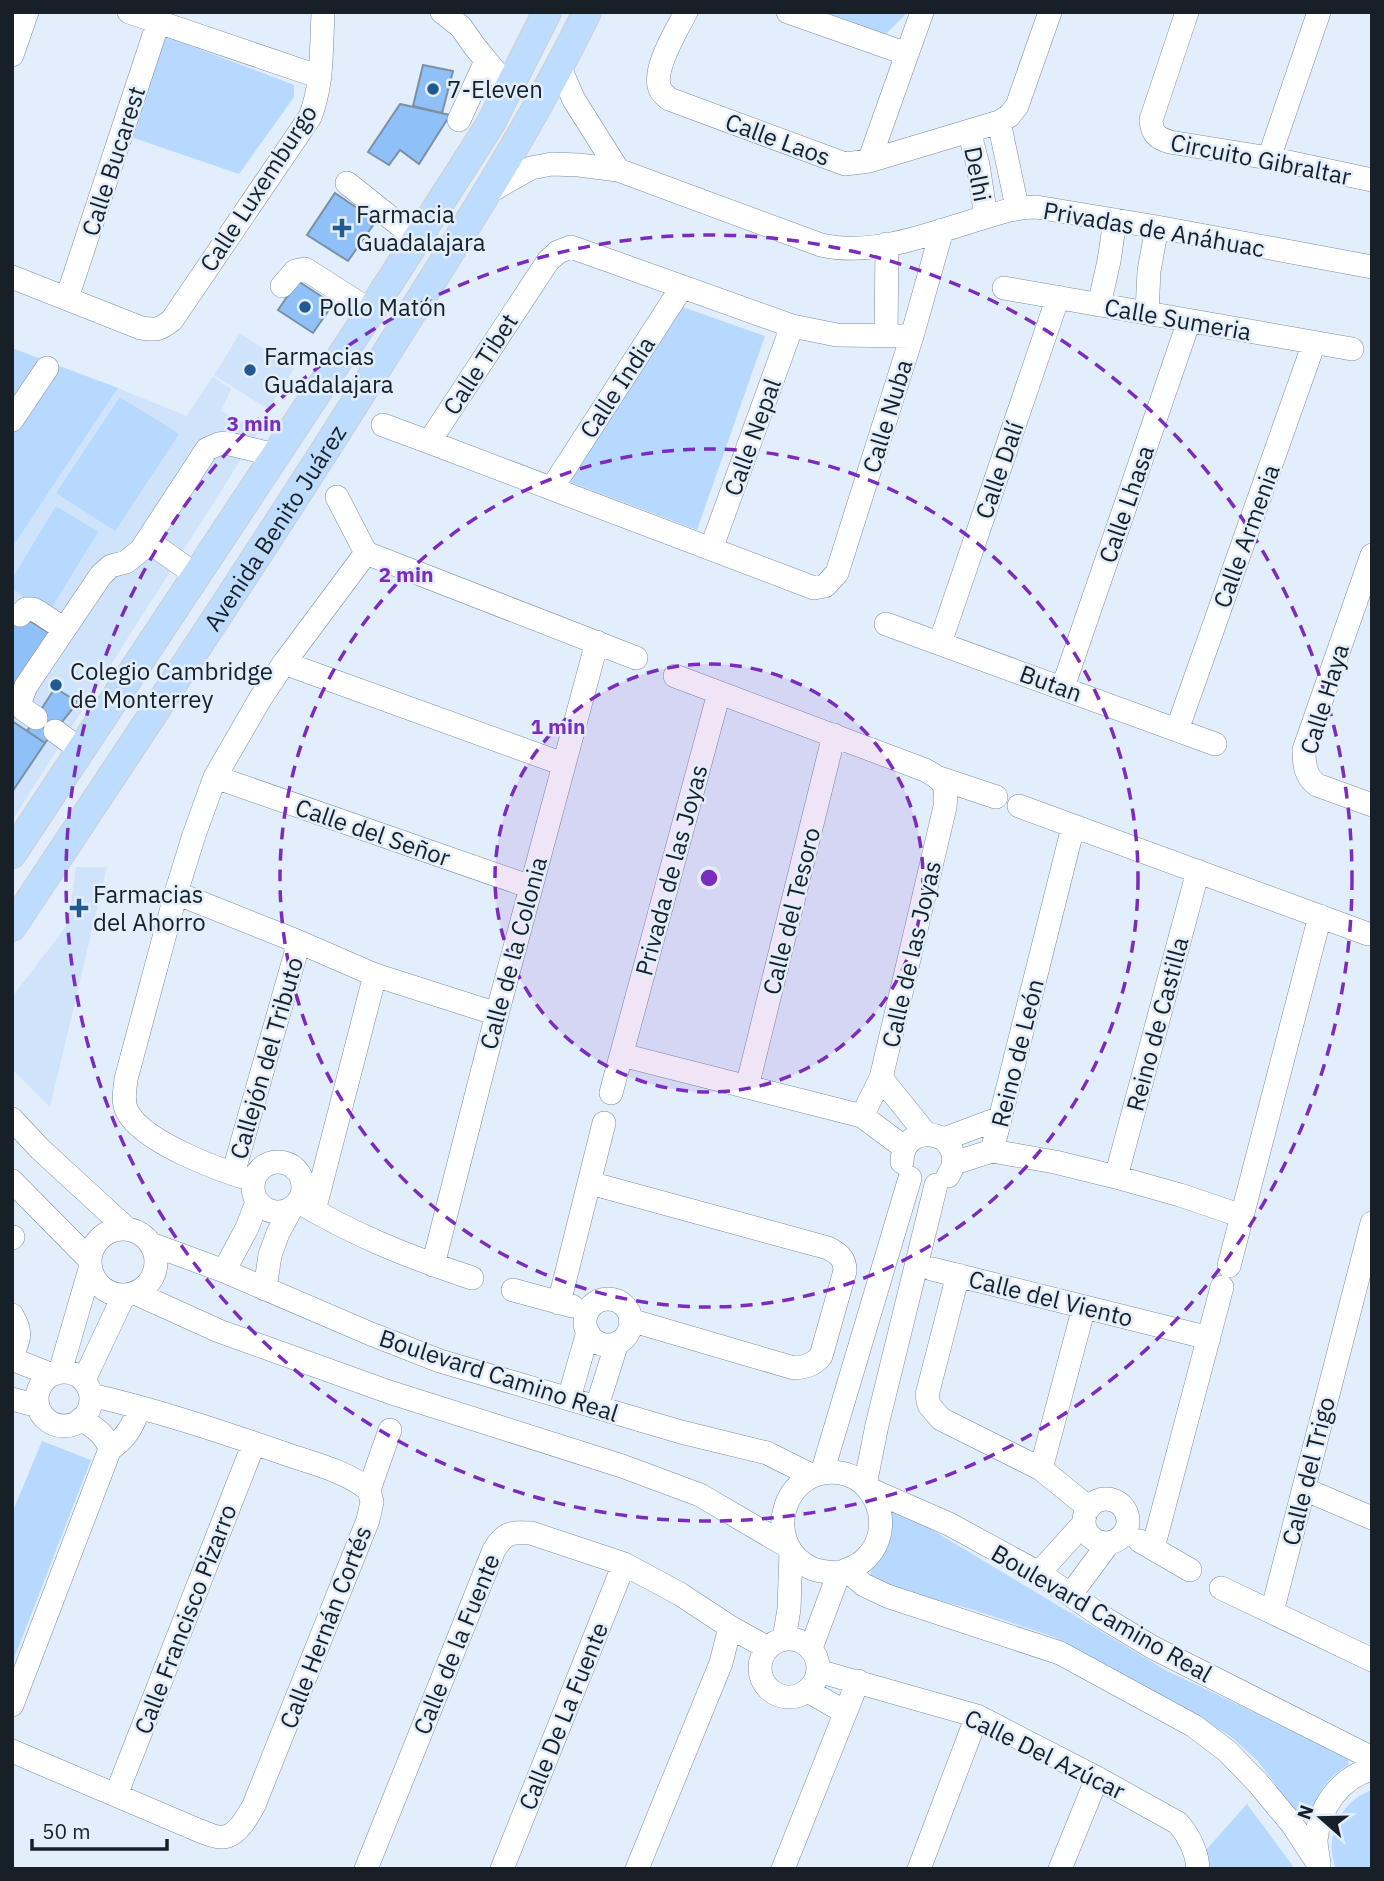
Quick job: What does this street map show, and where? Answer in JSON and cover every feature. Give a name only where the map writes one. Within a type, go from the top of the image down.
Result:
[{"type":"main road","name":"Avenida Benito Juárez","points":[[12,854],[492,123],[547,12]]},
{"type":"main road","name":"Avenida Benito Juárez","points":[[12,927],[315,467],[487,193],[560,68],[587,12]]},
{"type":"main road","points":[[487,193],[482,183],[482,174],[492,123]]},
{"type":"street","points":[[12,55],[27,12]]},
{"type":"street","points":[[129,12],[320,77]]},
{"type":"street","points":[[442,12],[461,27],[509,89]]},
{"type":"street","name":"Calle Laos","points":[[686,12],[659,68],[661,92],[669,99],[845,164],[869,161],[999,122],[1009,116],[1017,106],[1050,12]]},
{"type":"street","points":[[788,12],[907,54]]},
{"type":"street","points":[[869,161],[922,12]]},
{"type":"street","name":"Circuito Gibraltar","points":[[1187,12],[1153,109],[1152,131],[1159,139],[1269,158],[1372,180]]},
{"type":"street","points":[[1269,158],[1319,12]]},
{"type":"street","name":"Calle Luxemburgo","points":[[67,298],[141,328],[155,330],[172,320],[310,117],[317,99],[320,77],[323,14]]},
{"type":"street","name":"Calle Bucarest","points":[[67,298],[158,23]]},
{"type":"street","points":[[459,120],[486,61]]},
{"type":"street","points":[[560,68],[574,100],[618,170]]},
{"type":"street","name":"Delhi","points":[[999,122],[1017,207]]},
{"type":"street","name":"Delhi","points":[[969,131],[978,165],[986,217]]},
{"type":"street","name":"Privadas de Anáhuac","points":[[487,193],[531,168],[552,164],[579,165],[618,170],[821,245],[849,249],[887,244],[1017,207],[1036,207],[1372,268]]},
{"type":"street","points":[[347,183],[416,238]]},
{"type":"street","points":[[1099,305],[1115,220]]},
{"type":"street","points":[[1147,313],[1149,271],[1157,227]]},
{"type":"street","name":"Calle Nuba","points":[[814,588],[825,586],[838,573],[942,230]]},
{"type":"street","name":"Calle Nuba","points":[[886,336],[887,244]]},
{"type":"street","name":"Calle Tibet","points":[[814,588],[429,442],[548,261],[558,252],[571,247],[792,326],[837,335],[912,336]]},
{"type":"street","points":[[282,286],[295,271],[305,270],[371,311]]},
{"type":"street","points":[[12,277],[67,298]]},
{"type":"street","name":"Calle India","points":[[552,488],[682,287]]},
{"type":"street","name":"Calle Sumeria","points":[[1004,288],[1352,349]]},
{"type":"street","name":"Calle Dalí","points":[[940,643],[1058,298]]},
{"type":"street","name":"Calle Lhasa","points":[[1063,687],[1189,321]]},
{"type":"street","name":"Calle Nepal","points":[[711,549],[792,326]]},
{"type":"street","name":"Calle Armenia","points":[[1177,730],[1314,343]]},
{"type":"street","points":[[13,417],[47,368]]},
{"type":"street","points":[[383,425],[429,442]]},
{"type":"street","points":[[36,718],[23,709],[20,702],[22,694],[101,575],[111,566],[134,558],[148,541],[207,449],[226,443],[275,455]]},
{"type":"street","points":[[337,497],[366,553],[636,658]]},
{"type":"street","points":[[148,541],[196,575]]},
{"type":"street","points":[[366,553],[284,663],[215,778],[176,893],[126,1079],[124,1097],[132,1120],[172,1147],[248,1185],[268,1211],[276,1213],[301,1207],[372,1241],[472,1278]]},
{"type":"street","name":"Calle Haya","points":[[1372,555],[1304,750],[1304,765],[1310,780],[1372,805]]},
{"type":"street","points":[[20,615],[26,609],[33,609],[64,629]]},
{"type":"street","name":"Butan","points":[[886,624],[1215,744]]},
{"type":"street","name":"Calle de la Colonia","points":[[433,1265],[597,642]]},
{"type":"street","points":[[284,663],[563,764]]},
{"type":"street","points":[[675,676],[926,770],[939,778],[996,797]]},
{"type":"street","name":"Privada de las Joyas","points":[[611,1093],[719,693]]},
{"type":"street","points":[[55,732],[80,750]]},
{"type":"street","name":"Calle del Tesoro","points":[[747,1087],[834,735]]},
{"type":"street","name":"Calle del Señor","points":[[215,778],[531,887]]},
{"type":"street","name":"Calle de las Joyas","points":[[862,1116],[881,1078],[945,807],[946,793],[939,778]]},
{"type":"street","points":[[1019,806],[1368,933]]},
{"type":"street","name":"Reino de León","points":[[1073,827],[992,1151],[1116,1177],[1242,1216]]},
{"type":"street","name":"Reino de Castilla","points":[[1116,1177],[1198,872]]},
{"type":"street","points":[[176,893],[375,975],[497,1014]]},
{"type":"street","points":[[1153,1548],[1320,916]]},
{"type":"street","name":"Callejón del Tributo","points":[[224,1272],[247,1228],[248,1185],[299,942]]},
{"type":"street","points":[[265,1289],[270,1255],[278,1233],[301,1207],[375,975]]},
{"type":"street","points":[[622,1055],[862,1116],[905,1148]]},
{"type":"street","points":[[881,1078],[935,1136],[950,1145],[954,1163],[948,1176],[936,1185],[922,1185],[909,1178],[902,1164],[905,1148],[910,1141],[918,1136],[935,1136],[1000,1118]]},
{"type":"street","points":[[12,1119],[40,1149],[126,1228],[141,1233],[151,1244],[155,1253],[154,1272],[143,1288],[130,1294],[106,1291],[94,1278],[90,1264],[12,1181]]},
{"type":"street","points":[[559,1303],[604,1123]]},
{"type":"street","points":[[954,1163],[992,1151]]},
{"type":"street","points":[[248,1185],[262,1167],[270,1163],[286,1163],[299,1172],[302,1179],[301,1207]]},
{"type":"street","points":[[817,1474],[909,1178]]},
{"type":"street","points":[[590,1183],[828,1248],[843,1258],[845,1265],[821,1356],[806,1367],[794,1368],[630,1320]]},
{"type":"street","points":[[867,1487],[877,1425],[936,1185]]},
{"type":"street","name":"Calle del Trigo","points":[[1272,1612],[1372,1223]]},
{"type":"street","points":[[38,1406],[40,1388],[45,1380],[56,1373],[95,1243],[109,1231],[126,1228]]},
{"type":"street","name":"Boulevard Camino Real","points":[[151,1244],[440,1361],[681,1432],[767,1453],[817,1474]]},
{"type":"street","points":[[932,1269],[958,1275]]},
{"type":"street","name":"Calle del Viento","points":[[1190,1570],[1153,1548],[1117,1538],[1094,1540],[1089,1535],[1087,1515],[1041,1469],[941,1419],[929,1405],[927,1395],[958,1275],[1209,1338]]},
{"type":"street","points":[[513,1290],[559,1303],[588,1321],[597,1342],[611,1345],[628,1334],[630,1320],[625,1307],[613,1300],[599,1301],[588,1321],[569,1398]]},
{"type":"street","points":[[12,1399],[38,1406],[48,1420],[56,1425],[74,1424],[82,1419],[91,1404],[87,1387],[130,1294]]},
{"type":"street","name":"Boulevard Camino Real","points":[[130,1294],[219,1331],[389,1392],[622,1465],[700,1495],[790,1549]]},
{"type":"street","points":[[1041,1469],[1084,1307]]},
{"type":"street","points":[[12,1315],[20,1332],[12,1357],[56,1373],[69,1372],[87,1387],[139,1407],[341,1473],[358,1480],[369,1490],[390,1430]]},
{"type":"street","points":[[597,1406],[617,1343]]},
{"type":"street","points":[[12,1705],[110,1449],[131,1429],[139,1407]]},
{"type":"street","points":[[82,1419],[101,1432],[110,1449]]},
{"type":"street","name":"Calle Francisco Pizarro","points":[[117,1796],[254,1443]]},
{"type":"street","points":[[817,1474],[845,1474],[867,1487],[876,1499],[881,1516],[881,1533],[874,1549],[862,1562],[843,1572],[824,1572],[800,1562],[790,1549],[782,1530],[788,1497],[799,1485],[817,1474]]},
{"type":"street","name":"Boulevard Camino Real","points":[[867,1487],[948,1524],[1039,1573],[1152,1647],[1372,1758]]},
{"type":"street","points":[[1304,1489],[1372,1518]]},
{"type":"street","name":"Calle Hernán Cortés","points":[[12,1751],[200,1831],[222,1838],[232,1833],[254,1805],[368,1520],[372,1503],[369,1490]]},
{"type":"street","points":[[1039,1573],[1101,1500],[1108,1499],[1122,1505],[1128,1518],[1117,1538],[1071,1594]]},
{"type":"street","name":"Calle de la Fuente","points":[[366,1869],[500,1539],[517,1532],[531,1533],[624,1564],[680,1594],[730,1627]]},
{"type":"street","points":[[638,1869],[722,1663],[730,1627],[776,1644],[794,1639],[803,1642],[816,1655],[813,1681],[799,1695],[780,1696],[765,1684],[761,1675],[763,1656],[776,1644],[789,1609],[790,1549]]},
{"type":"street","name":"Calle De La Fuente","points":[[502,1869],[624,1564]]},
{"type":"street","points":[[811,1648],[843,1572]]},
{"type":"street","points":[[843,1572],[887,1596],[1059,1653],[1194,1727],[1227,1751],[1258,1783],[1292,1824],[1320,1867]]},
{"type":"street","points":[[1221,1588],[1372,1660]]},
{"type":"street","points":[[722,1663],[761,1675]]},
{"type":"street","points":[[813,1681],[845,1712]]},
{"type":"street","name":"Calle Del Azúcar","points":[[813,1681],[858,1681],[977,1716],[1178,1823],[1194,1848],[1198,1869]]},
{"type":"street","points":[[783,1869],[858,1681]]},
{"type":"street","points":[[919,1869],[977,1716]]},
{"type":"street","points":[[1320,1867],[1316,1842],[1320,1820],[1329,1800],[1345,1783],[1372,1769]]},
{"type":"street","points":[[1060,1869],[1097,1778]]},
{"type":"shaded area","points":[[825,12],[908,12],[885,35]]},
{"type":"shaded area","points":[[162,35],[294,85],[294,97],[239,174],[128,136]]},
{"type":"shaded area","points":[[680,306],[765,336],[697,530],[570,482]]},
{"type":"shaded area","points":[[240,333],[294,369],[268,409],[214,375]]},
{"type":"shaded area","points":[[12,348],[118,388],[12,548]]},
{"type":"shaded area","name":"Colegio Cambridge de Monterrey","points":[[213,377],[231,389],[221,411],[259,431],[12,821],[12,548],[118,388],[186,416]]},
{"type":"shaded area","points":[[120,397],[179,434],[115,531],[56,493]]},
{"type":"shaded area","points":[[56,506],[98,532],[49,612],[12,589],[12,579]]},
{"type":"shaded area","points":[[76,867],[107,867],[50,1107],[12,1069],[12,997],[68,924]]},
{"type":"shaded area","points":[[42,1441],[91,1460],[12,1664],[12,1513]]},
{"type":"shaded area","points":[[892,1511],[924,1525],[1167,1671],[1349,1757],[1348,1765],[1323,1787],[1310,1818],[1298,1818],[1257,1760],[1230,1736],[1204,1720],[1054,1637],[971,1609],[871,1581],[871,1572],[890,1530]]},
{"type":"shaded area","points":[[1372,1790],[1372,1869],[1336,1869],[1332,1845],[1338,1822],[1351,1802]]},
{"type":"shaded area","points":[[1247,1804],[1295,1869],[1206,1869],[1205,1851]]},
{"type":"building","name":"7-Eleven","points":[[423,65],[453,71],[442,113],[413,106]]},
{"type":"building","points":[[400,104],[450,115],[419,164],[400,150],[389,165],[368,152]]},
{"type":"building","name":"Farmacia Guadalajara","points":[[335,193],[376,221],[348,261],[307,235]]},
{"type":"building","name":"Pollo Matón","points":[[298,281],[333,304],[313,333],[278,310]]},
{"type":"building","points":[[12,610],[51,634],[12,692]]},
{"type":"building","points":[[55,688],[78,702],[45,743],[27,731]]},
{"type":"building","points":[[12,721],[45,743],[12,792]]},
{"type":"place","name":"7-Eleven","points":[[433,89]]},
{"type":"place","name":"Farmacia Guadalajara","points":[[342,228]]},
{"type":"place","name":"Pollo Matón","points":[[305,307]]},
{"type":"place","name":"Farmacias Guadalajara","points":[[250,370]]},
{"type":"place","name":"Colegio Cambridge de Monterrey","points":[[56,685]]},
{"type":"place","name":"Farmacias del Ahorro","points":[[79,908]]}]
